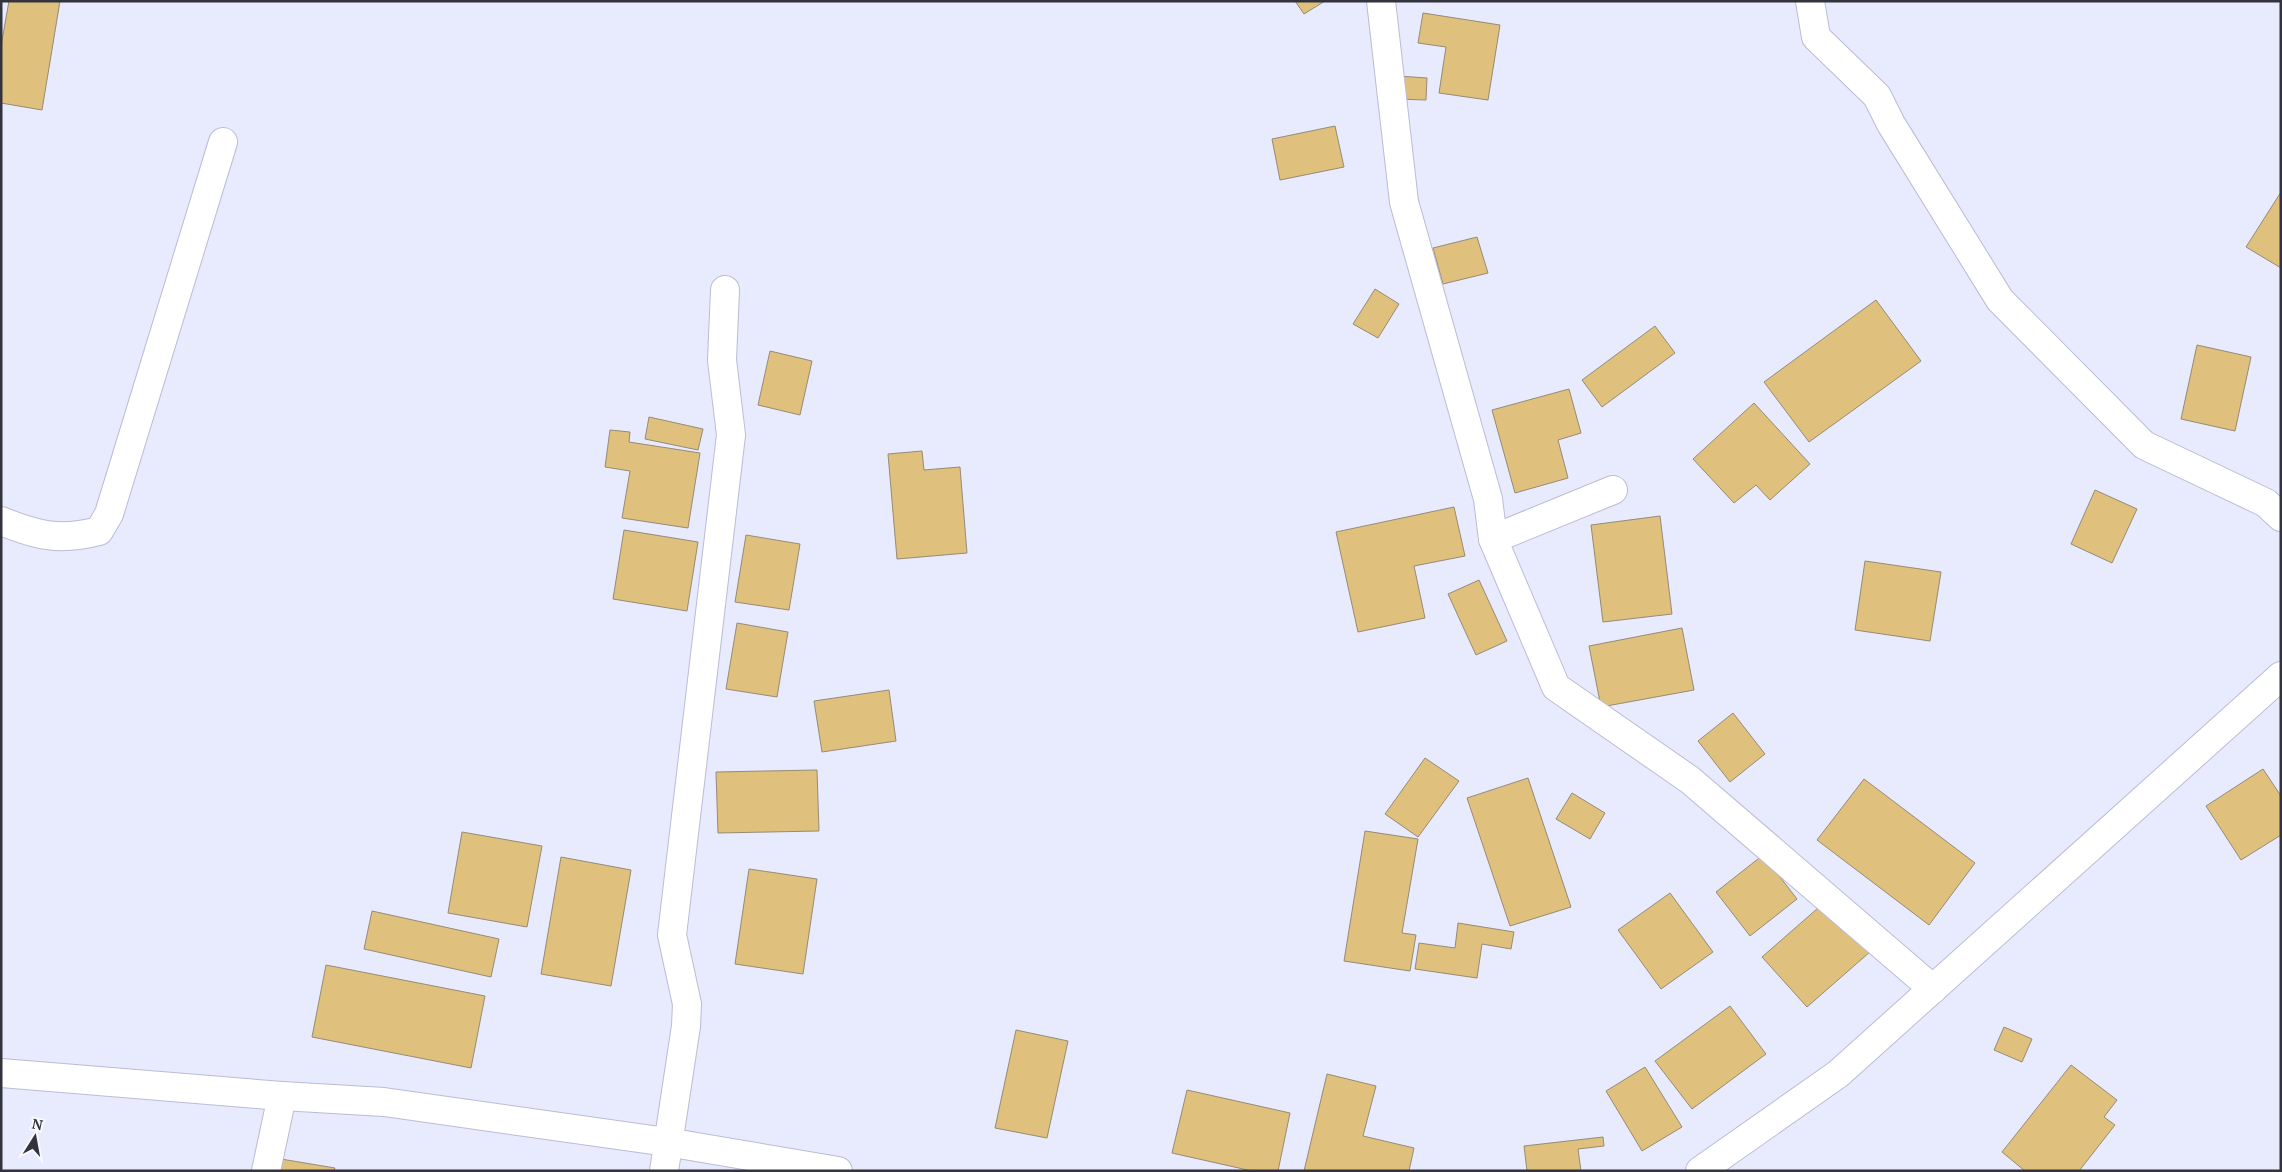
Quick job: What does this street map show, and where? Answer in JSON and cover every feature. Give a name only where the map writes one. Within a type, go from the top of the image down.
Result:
[{"type":"street","points":[[1381,1],[1404,202],[1488,499],[1493,539],[1556,687],[1690,780],[1933,989]]},
{"type":"street","points":[[1810,1],[1816,37],[1877,96],[1891,124],[2000,300],[2144,445],[2266,503],[2281,517]]},
{"type":"street","points":[[1,521],[33,534],[55,537],[80,536],[99,531],[109,514],[223,142]]},
{"type":"street","points":[[664,1171],[686,1026],[687,1004],[672,935],[731,435],[722,360],[724,290]]},
{"type":"street","points":[[1493,539],[1613,490]]},
{"type":"street","points":[[1700,1171],[1838,1074],[2281,676]]},
{"type":"street","points":[[1,1073],[282,1096],[384,1102],[667,1142],[838,1171]]},
{"type":"street","points":[[266,1171],[282,1096]]},
{"type":"building","points":[[9,1],[60,1],[42,110],[1,103],[1,46]]},
{"type":"building","points":[[1295,1],[1325,1],[1304,14]]},
{"type":"building","points":[[1423,13],[1500,25],[1488,100],[1439,93],[1446,47],[1418,43]]},
{"type":"building","points":[[1398,76],[1427,78],[1426,100],[1396,99]]},
{"type":"building","points":[[1335,126],[1344,167],[1280,180],[1272,139]]},
{"type":"building","points":[[2281,192],[2281,268],[2246,247]]},
{"type":"building","points":[[1477,237],[1488,273],[1443,284],[1433,248]]},
{"type":"building","points":[[1375,289],[1399,304],[1378,338],[1353,324]]},
{"type":"building","points":[[1876,300],[1921,361],[1809,442],[1764,382]]},
{"type":"building","points":[[1655,326],[1675,353],[1602,407],[1582,380]]},
{"type":"building","points":[[2197,345],[2251,357],[2235,431],[2181,419]]},
{"type":"building","points":[[770,351],[812,361],[800,415],[758,405]]},
{"type":"building","points":[[1569,389],[1581,433],[1558,440],[1568,478],[1515,493],[1492,410]]},
{"type":"building","points":[[1754,403],[1810,464],[1770,500],[1756,485],[1734,503],[1693,459]]},
{"type":"building","points":[[649,417],[703,429],[698,450],[645,439]]},
{"type":"building","points":[[610,430],[630,432],[629,442],[700,453],[688,528],[622,518],[630,471],[605,467]]},
{"type":"building","points":[[922,451],[924,470],[960,467],[967,553],[897,559],[888,454]]},
{"type":"building","points":[[2095,490],[2137,509],[2112,563],[2071,544]]},
{"type":"building","points":[[1454,507],[1465,556],[1414,566],[1425,618],[1358,632],[1336,532]]},
{"type":"building","points":[[1660,516],[1672,614],[1603,622],[1591,525]]},
{"type":"building","points":[[624,530],[698,542],[687,611],[613,599]]},
{"type":"building","points":[[746,535],[800,544],[789,610],[735,602]]},
{"type":"building","points":[[1865,561],[1941,572],[1930,641],[1855,630]]},
{"type":"building","points":[[1479,580],[1507,641],[1476,655],[1448,594]]},
{"type":"building","points":[[737,623],[788,632],[777,697],[726,689]]},
{"type":"building","points":[[1682,628],[1694,690],[1601,707],[1589,646]]},
{"type":"building","points":[[889,690],[896,741],[822,752],[814,701]]},
{"type":"building","points":[[1733,713],[1765,754],[1730,782],[1698,741]]},
{"type":"building","points":[[1425,758],[1459,781],[1418,837],[1385,814]]},
{"type":"building","points":[[2263,769],[2281,796],[2281,835],[2241,860],[2206,806]]},
{"type":"building","points":[[817,770],[819,831],[718,833],[716,772]]},
{"type":"building","points":[[1528,778],[1571,907],[1510,926],[1467,798]]},
{"type":"building","points":[[1864,779],[1975,863],[1929,925],[1817,840]]},
{"type":"building","points":[[1572,793],[1605,813],[1590,839],[1556,819]]},
{"type":"building","points":[[1365,831],[1418,839],[1402,933],[1416,935],[1410,971],[1344,961]]},
{"type":"building","points":[[462,832],[542,846],[527,927],[448,913]]},
{"type":"building","points":[[1763,855],[1797,899],[1750,936],[1716,892]]},
{"type":"building","points":[[561,857],[631,870],[611,986],[541,974]]},
{"type":"building","points":[[749,869],[817,879],[803,974],[735,964]]},
{"type":"building","points":[[1670,893],[1713,952],[1661,989],[1618,930]]},
{"type":"building","points":[[1826,901],[1871,951],[1807,1007],[1762,957]]},
{"type":"building","points":[[372,911],[499,939],[491,977],[364,949]]},
{"type":"building","points":[[1458,923],[1514,932],[1511,949],[1482,944],[1477,978],[1415,969],[1419,943],[1455,948]]},
{"type":"building","points":[[326,965],[485,996],[471,1068],[312,1037]]},
{"type":"building","points":[[1730,1006],[1766,1054],[1692,1109],[1655,1061]]},
{"type":"building","points":[[2004,1027],[2032,1039],[2022,1062],[1994,1050]]},
{"type":"building","points":[[1016,1030],[1068,1041],[1047,1138],[995,1128]]},
{"type":"building","points":[[2071,1065],[2117,1100],[2104,1117],[2115,1125],[2079,1171],[2025,1171],[2002,1152]]},
{"type":"building","points":[[1645,1067],[1682,1127],[1642,1151],[1606,1091]]},
{"type":"building","points":[[1327,1074],[1376,1086],[1363,1136],[1414,1148],[1409,1171],[1304,1171]]},
{"type":"building","points":[[1187,1090],[1290,1113],[1278,1171],[1252,1171],[1172,1153]]},
{"type":"building","points":[[1603,1137],[1604,1146],[1578,1149],[1581,1171],[1527,1171],[1524,1146]]},
{"type":"building","points":[[275,1158],[335,1168],[334,1171],[273,1171]]}]
